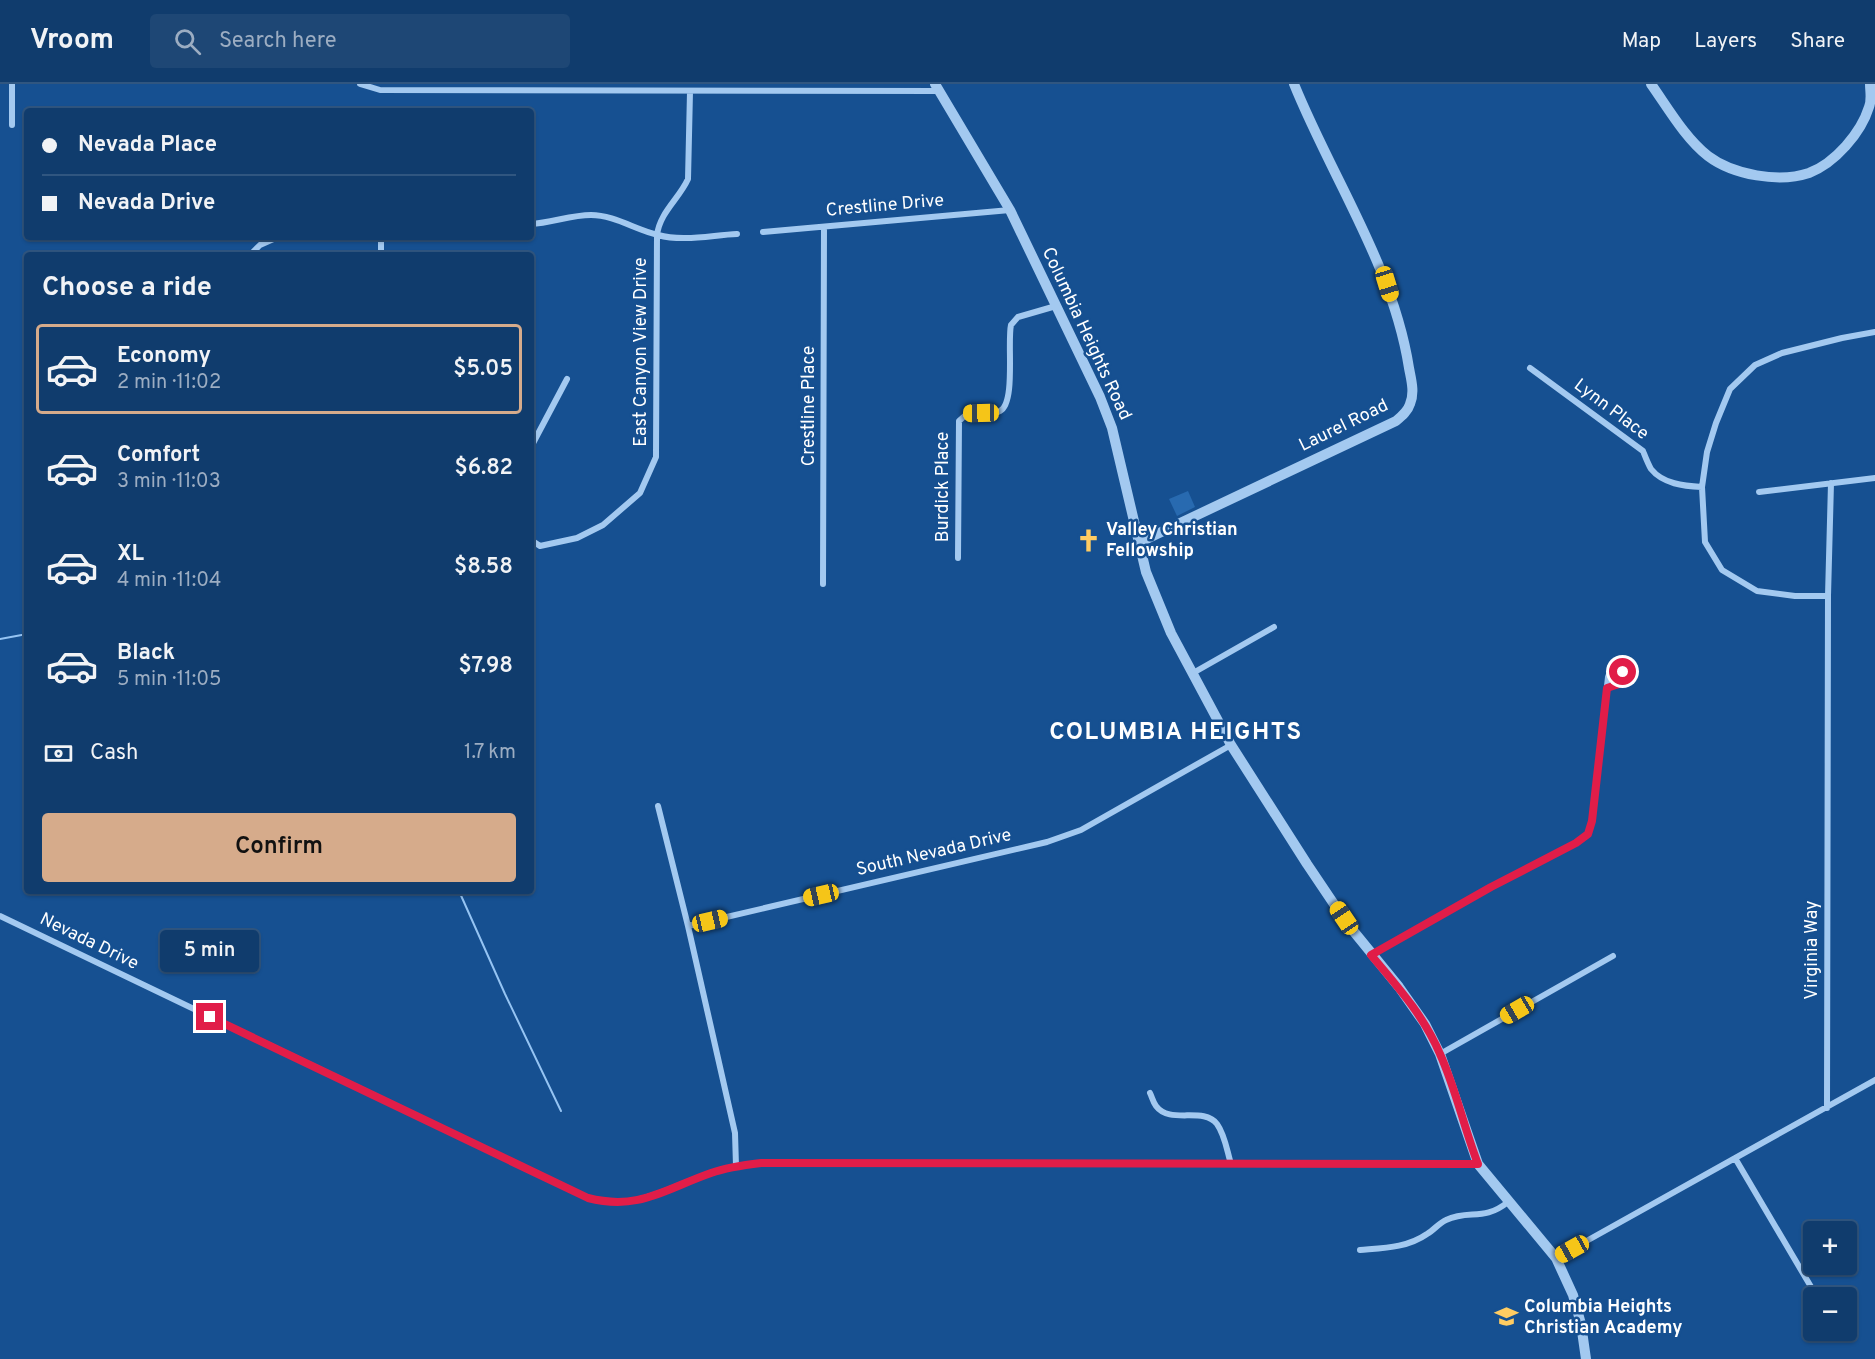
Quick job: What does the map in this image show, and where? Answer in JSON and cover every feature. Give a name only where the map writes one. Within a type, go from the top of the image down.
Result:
[{"type":"street","points":[[12,84],[12,125]]},
{"type":"street","points":[[360,84],[380,90],[690,92],[937,87]]},
{"type":"street","name":"Laurel Road","points":[[1138,543],[1396,421],[1406,413],[1411,403],[1413,388],[1408,356],[1387,284],[1294,84]]},
{"type":"street","points":[[1652,84],[1687,134],[1708,156],[1739,172],[1773,178],[1808,173],[1830,161],[1856,133],[1870,106],[1870,84]]},
{"type":"street","name":"Columbia Heights Road","points":[[937,87],[1010,210],[1100,397],[1112,428],[1138,543],[1153,593],[1172,633],[1232,745],[1307,864],[1346,922],[1399,987],[1425,1024],[1440,1054],[1478,1164],[1556,1258],[1573,1295],[1581,1324],[1586,1359]]},
{"type":"street","name":"East Canyon View Drive","points":[[534,542],[540,546],[577,538],[603,525],[640,493],[656,457],[658,224],[688,179],[690,92]]},
{"type":"street","name":"Crestline Drive","points":[[763,232],[1010,210]]},
{"type":"street","points":[[534,225],[592,215],[606,217],[657,235],[680,238],[737,234]]},
{"type":"street","name":"Crestline Place","points":[[823,584],[824,227]]},
{"type":"street","points":[[253,252],[260,245],[271,240]]},
{"type":"street","name":"Burdick Place","points":[[958,558],[959,421],[968,413],[995,413],[1005,407],[1009,390],[1011,324],[1018,317],[1056,306]]},
{"type":"street","points":[[1828,596],[1795,596],[1756,591],[1722,570],[1705,542],[1702,487],[1707,452],[1730,388],[1755,365],[1782,353],[1875,332]]},
{"type":"street","name":"Lynn Place","points":[[1530,368],[1643,450],[1651,469],[1664,480],[1681,486],[1702,487]]},
{"type":"street","points":[[534,441],[567,379]]},
{"type":"street","points":[[1759,492],[1875,478]]},
{"type":"street","name":"Virginia Way","points":[[1827,1108],[1828,596],[1831,483]]},
{"type":"street","points":[[1193,673],[1274,627]]},
{"type":"street","points":[[1371,955],[1491,887],[1576,843],[1588,834],[1592,821],[1607,688]]},
{"type":"street","name":"South Nevada Drive","points":[[688,926],[1047,842],[1081,830],[1232,745]]},
{"type":"street","points":[[658,806],[735,1133],[736,1166],[761,1163],[1478,1164]]},
{"type":"street","name":"Nevada Drive","points":[[0,916],[588,1198],[604,1202],[626,1202],[647,1198],[711,1173],[736,1166]]},
{"type":"street","points":[[1440,1054],[1613,956]]},
{"type":"street","points":[[1556,1258],[1875,1080]]},
{"type":"street","points":[[1150,1093],[1157,1108],[1168,1114],[1209,1116],[1221,1132],[1231,1164]]},
{"type":"street","points":[[1735,1158],[1810,1287]]},
{"type":"street","points":[[1360,1250],[1412,1243],[1445,1220],[1496,1211],[1508,1202]]},
{"type":"shaded area","points":[[1188,491],[1195,507],[1177,516],[1169,499]]},
{"type":"waterway","points":[[0,639],[24,635]]},
{"type":"waterway","points":[[460,894],[561,1111]]},
{"type":"place","name":"Valley Christian Fellowship","points":[[1088,540]]},
{"type":"place","name":"Columbia Heights Christian Academy","points":[[1506,1317]]},
{"type":"district","name":"COLUMBIA HEIGHTS","points":[[1176,733]]},
{"type":"route","points":[[210,1017],[588,1198],[604,1202],[626,1202],[647,1198],[711,1173],[736,1166],[761,1163],[1478,1164],[1440,1054],[1425,1024],[1399,987],[1371,955],[1491,887],[1576,843],[1588,834],[1592,821],[1607,688],[1622,683],[1625,677],[1623,672]]}]
